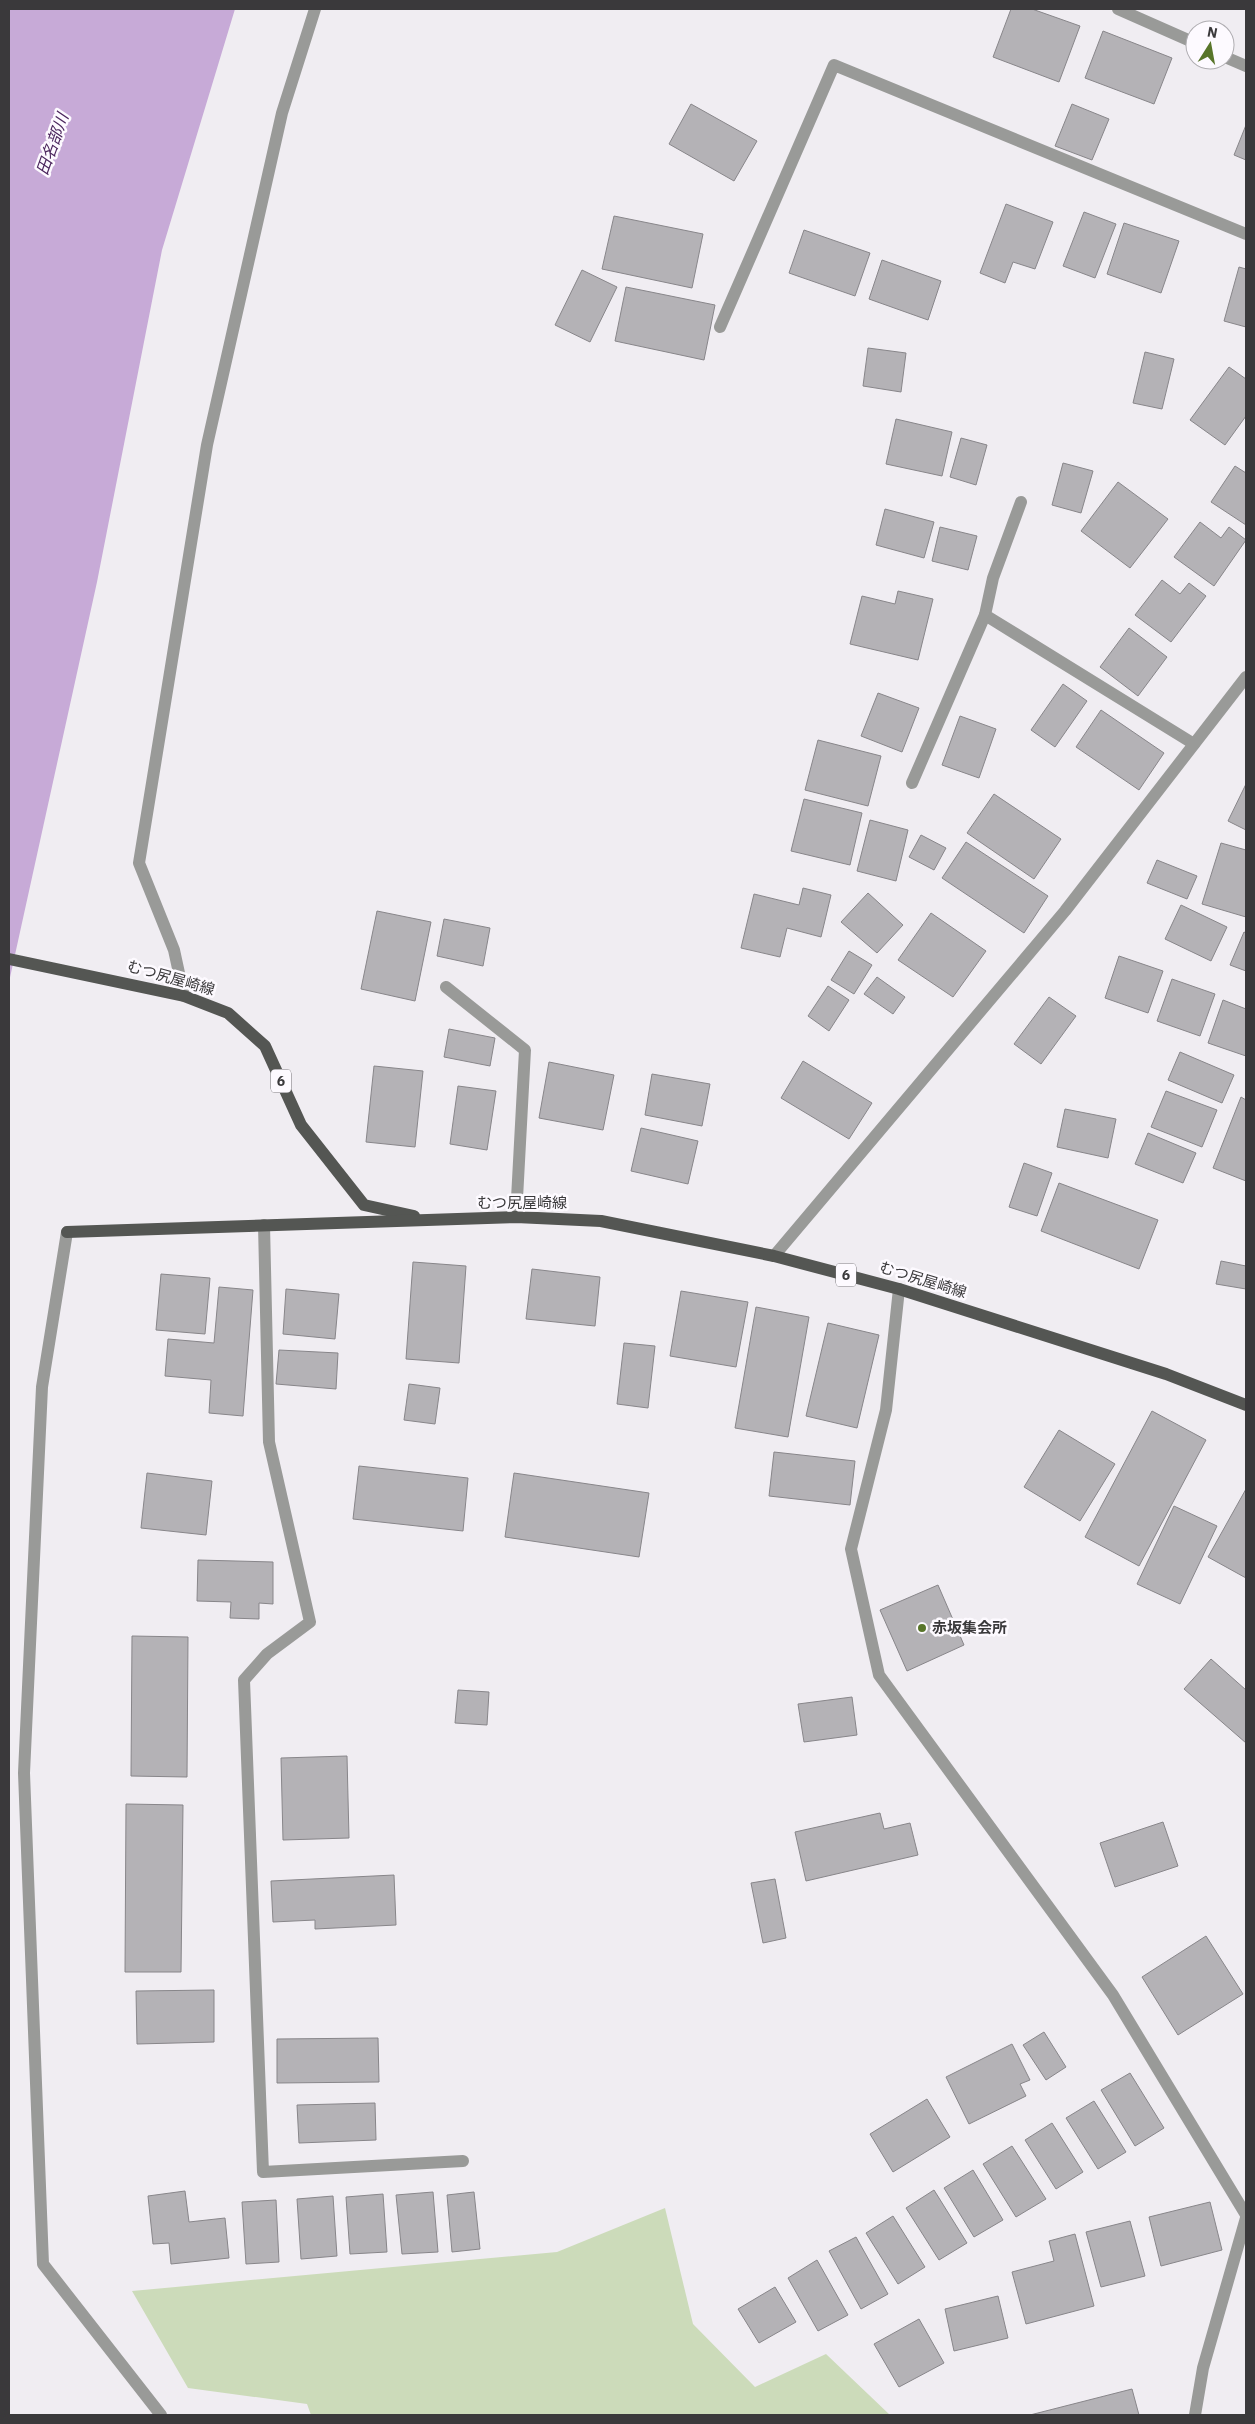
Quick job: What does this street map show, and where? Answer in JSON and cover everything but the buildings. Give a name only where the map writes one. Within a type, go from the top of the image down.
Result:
[{"type":"main road","name":"むつ尻屋崎線","points":[[9,959],[104,977],[184,996],[228,1012],[265,1046],[301,1124],[364,1205],[431,1220]]},
{"type":"main road","name":"むつ尻屋崎線","points":[[67,1232],[516,1217],[601,1221],[774,1256],[899,1289],[1166,1374],[1246,1405]]},
{"type":"street","points":[[184,996],[174,950],[139,863],[207,445],[282,112],[315,9]]},
{"type":"street","points":[[1118,9],[1185,39]]},
{"type":"street","points":[[720,327],[834,65],[1246,234]]},
{"type":"street","points":[[912,783],[985,615],[993,578],[1021,502]]},
{"type":"street","points":[[985,615],[1194,744]]},
{"type":"street","points":[[774,1256],[1065,911],[1246,677]]},
{"type":"street","points":[[446,987],[525,1050],[516,1217]]},
{"type":"street","points":[[264,1225],[269,1442],[310,1622],[267,1654],[244,1680],[263,2172],[463,2162]]},
{"type":"street","points":[[67,1232],[42,1387],[24,1773],[43,2264],[161,2415]]},
{"type":"street","points":[[899,1289],[886,1410],[851,1549],[879,1675],[1112,1995],[1246,2216],[1203,2368],[1194,2415]]},
{"type":"green space","points":[[665,2208],[693,2324],[755,2387],[826,2354],[890,2415],[311,2415],[307,2404],[188,2388],[132,2291],[557,2252]]},
{"type":"water","name":"田名部川","points":[[9,9],[235,9],[162,250],[97,582],[9,982]]},
{"type":"place","name":"赤坂集会所","points":[[922,1628]]}]
